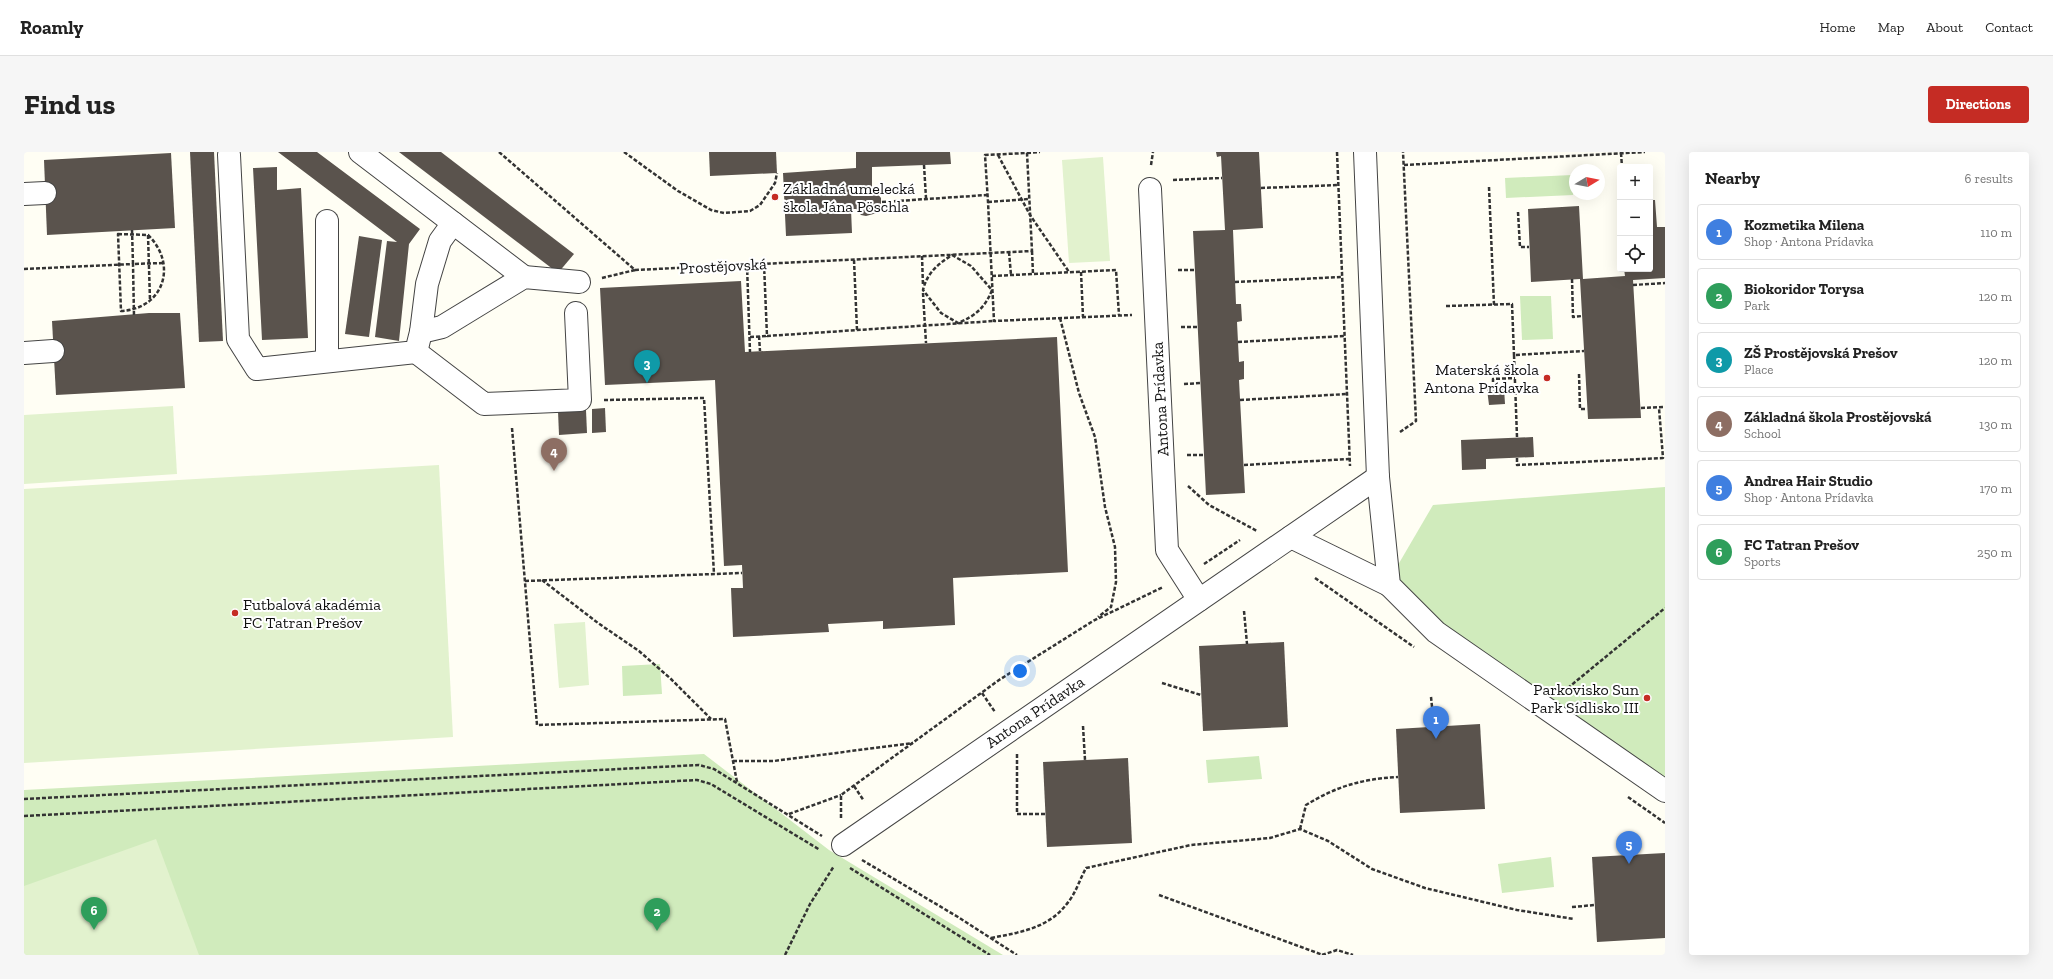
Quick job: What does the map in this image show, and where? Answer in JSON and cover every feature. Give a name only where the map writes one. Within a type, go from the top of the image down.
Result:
[{"type":"street","points":[[360,152],[524,277],[579,282]]},
{"type":"street","points":[[1365,152],[1378,478],[1389,585]]},
{"type":"street","points":[[229,155],[238,339],[257,368],[327,360],[418,342],[524,277]]},
{"type":"street","name":"Antona Prídavka","points":[[1158,185],[1156,313],[1168,550],[1199,600]]},
{"type":"street","points":[[327,222],[327,360]]},
{"type":"street","points":[[418,342],[427,284],[440,241],[453,223]]},
{"type":"street","points":[[418,342],[484,404],[580,400],[576,313]]},
{"type":"street","points":[[24,353],[53,350]]},
{"type":"street","name":"Antona Prídavka","points":[[838,853],[872,824],[1378,478]]},
{"type":"street","points":[[1291,537],[1389,585],[1436,632],[1665,791]]},
{"type":"path","name":"Prostějovská","points":[[500,152],[635,270],[1032,251]]},
{"type":"path","points":[[624,152],[678,191],[711,210],[724,213],[750,211],[760,205],[775,183],[777,173]]},
{"type":"path","points":[[631,152],[632,158]]},
{"type":"path","points":[[994,321],[985,154],[998,155],[1040,152]]},
{"type":"path","points":[[1337,152],[1350,466]]},
{"type":"path","points":[[1404,165],[1645,152]]},
{"type":"path","points":[[1027,153],[1033,274]]},
{"type":"path","points":[[1622,153],[1622,164]]},
{"type":"path","points":[[998,155],[1030,215],[1069,272]]},
{"type":"path","points":[[924,165],[926,198]]},
{"type":"path","points":[[1158,185],[1222,178]]},
{"type":"path","points":[[1261,188],[1339,185]]},
{"type":"path","points":[[1490,187],[1494,305]]},
{"type":"path","points":[[882,202],[987,195]]},
{"type":"path","points":[[988,202],[1029,199]]},
{"type":"path","points":[[1518,212],[1520,247],[1530,247]]},
{"type":"path","points":[[132,232],[134,316]]},
{"type":"path","points":[[132,232],[148,235],[161,251],[165,272],[162,284],[157,293],[150,300],[134,310],[121,311],[118,234],[132,232]]},
{"type":"path","points":[[148,235],[150,300]]},
{"type":"path","points":[[1009,252],[1011,275]]},
{"type":"path","points":[[923,290],[926,280],[933,270],[952,255],[971,266],[992,290]]},
{"type":"path","points":[[922,256],[926,343]]},
{"type":"path","points":[[854,260],[857,330]]},
{"type":"path","points":[[24,269],[164,263]]},
{"type":"path","points":[[764,264],[767,336]]},
{"type":"path","points":[[747,265],[750,352]]},
{"type":"path","points":[[992,276],[1116,270],[1119,315]]},
{"type":"path","points":[[1081,272],[1083,317]]},
{"type":"path","points":[[1235,282],[1342,277]]},
{"type":"path","points":[[1572,279],[1573,316],[1582,316]]},
{"type":"path","points":[[1634,285],[1665,283]]},
{"type":"path","points":[[923,290],[941,313],[958,324]]},
{"type":"path","points":[[958,324],[980,311],[988,300],[992,290]]},
{"type":"path","points":[[1446,306],[1512,304],[1517,437]]},
{"type":"path","points":[[750,337],[994,321],[1156,313]]},
{"type":"path","points":[[1060,318],[1079,393],[1095,437],[1105,507],[1115,547],[1116,582],[1111,607],[1093,621]]},
{"type":"path","points":[[759,336],[760,351]]},
{"type":"path","points":[[1238,342],[1344,336]]},
{"type":"path","points":[[1514,355],[1584,351]]},
{"type":"path","points":[[1579,374],[1580,409],[1588,409]]},
{"type":"path","points":[[1493,388],[1493,379],[1515,378]]},
{"type":"path","points":[[1240,400],[1347,394]]},
{"type":"path","points":[[580,400],[704,398],[714,574]]},
{"type":"path","points":[[510,403],[537,725],[725,719],[737,783]]},
{"type":"path","points":[[1640,408],[1665,408]]},
{"type":"path","points":[[1516,458],[1517,465],[1663,458],[1659,408]]},
{"type":"path","points":[[1244,465],[1349,459]]},
{"type":"path","points":[[1164,466],[1209,505],[1256,530]]},
{"type":"path","points":[[525,581],[742,573]]},
{"type":"path","points":[[542,580],[598,623],[639,651],[671,679],[711,719]]},
{"type":"path","points":[[1560,695],[1665,608]]},
{"type":"path","points":[[1244,611],[1247,644]]},
{"type":"path","points":[[1162,683],[1201,695]]},
{"type":"path","points":[[1431,696],[1434,726]]},
{"type":"path","points":[[1017,724],[1017,814],[1045,814]]},
{"type":"path","points":[[1083,726],[1085,760]]},
{"type":"path","points":[[733,760],[774,761],[915,742]]},
{"type":"path","points":[[24,799],[699,765],[714,769],[788,815],[838,853],[990,955]]},
{"type":"path","points":[[1300,829],[1306,805],[1325,793],[1365,780],[1398,777]]},
{"type":"path","points":[[24,816],[697,780],[711,784],[838,853],[991,938],[1017,955]]},
{"type":"path","points":[[788,815],[841,796]]},
{"type":"path","points":[[991,938],[1026,931],[1050,921],[1069,901],[1086,868],[1190,845],[1270,838],[1300,829],[1328,841],[1372,869],[1425,888],[1517,910],[1574,919]]},
{"type":"path","points":[[1631,835],[1632,855]]},
{"type":"path","points":[[785,955],[810,904],[838,853]]},
{"type":"path","points":[[1159,895],[1322,955],[1337,950],[1353,955]]},
{"type":"path","points":[[1572,907],[1595,905]]},
{"type":"green space","points":[[1103,157],[1110,261],[1069,263],[1062,160]]},
{"type":"green space","points":[[1569,175],[1569,195],[1506,198],[1505,178]]},
{"type":"green space","points":[[1520,296],[1551,296],[1553,339],[1522,340]]},
{"type":"green space","points":[[173,406],[177,474],[24,484],[24,415]]},
{"type":"green space","name":"Futbalová akadémia FC Tatran Prešov","points":[[439,465],[453,737],[24,763],[24,489]]},
{"type":"green space","points":[[1665,487],[1665,796],[1381,594],[1433,505]]},
{"type":"green space","points":[[585,622],[589,685],[559,688],[554,624]]},
{"type":"green space","points":[[660,664],[662,694],[623,696],[622,666]]},
{"type":"green space","points":[[704,754],[829,850],[1003,955],[24,955],[24,790]]},
{"type":"green space","points":[[1259,756],[1262,779],[1208,783],[1206,760]]},
{"type":"green space","points":[[156,839],[199,955],[24,955],[24,886]]},
{"type":"green space","points":[[1551,857],[1554,887],[1502,893],[1498,864]]},
{"type":"building","points":[[190,152],[214,152],[223,341],[199,342]]},
{"type":"building","points":[[278,152],[317,152],[420,229],[409,244],[399,341],[375,337],[387,241],[397,242]]},
{"type":"building","points":[[399,152],[441,152],[574,254],[558,273]]},
{"type":"building","points":[[709,152],[776,152],[777,173],[710,176]]},
{"type":"building","points":[[856,152],[950,152],[951,164],[872,167],[872,187],[881,198],[881,208],[877,213],[866,216],[861,215],[856,209],[851,209],[852,233],[786,236],[783,173],[856,168]]},
{"type":"building","points":[[1216,152],[1259,152],[1263,228],[1233,230],[1236,304],[1241,304],[1242,321],[1237,322],[1239,362],[1244,361],[1244,379],[1239,380],[1245,493],[1206,495],[1193,231],[1225,230],[1221,156],[1217,157]]},
{"type":"building","points":[[171,153],[175,228],[47,235],[44,160]]},
{"type":"building","points":[[277,167],[277,190],[301,188],[308,338],[262,340],[253,168]]},
{"type":"building","points":[[1653,200],[1655,200],[1657,227],[1665,227],[1665,278],[1633,280],[1641,418],[1588,419],[1580,279],[1531,282],[1528,209],[1579,206],[1583,279],[1625,276],[1624,272],[1653,272]]},
{"type":"building","points":[[359,236],[382,240],[369,337],[345,334]]},
{"type":"building","points":[[741,281],[745,352],[1057,337],[1068,572],[953,578],[955,625],[883,629],[883,621],[828,624],[829,632],[733,637],[731,588],[743,588],[742,565],[724,566],[715,380],[605,385],[600,288]]},
{"type":"building","points":[[149,313],[180,313],[185,388],[56,395],[52,321]]},
{"type":"building","points":[[1504,387],[1505,404],[1489,405],[1487,389]]},
{"type":"building","points":[[605,408],[606,432],[592,433],[592,409]]},
{"type":"building","points":[[586,410],[587,433],[559,435],[558,411]]},
{"type":"building","points":[[1533,437],[1534,457],[1486,459],[1486,469],[1462,470],[1461,440]]},
{"type":"building","points":[[1284,642],[1288,727],[1203,731],[1199,646]]},
{"type":"building","points":[[1480,724],[1485,809],[1400,813],[1396,729]]},
{"type":"building","points":[[1128,758],[1132,843],[1047,847],[1043,762]]},
{"type":"building","points":[[1665,853],[1665,938],[1597,942],[1592,857]]},
{"type":"place","name":"Základná umelecká škola Jána Pöschla","points":[[775,197]]},
{"type":"place","name":"Materská škola Antona Prídavka","points":[[1547,378]]},
{"type":"place","name":"ZŠ Prostějovská Prešov","points":[[647,383]]},
{"type":"place","name":"Základná škola Prostějovská","points":[[554,471]]},
{"type":"place","name":"Futbalová akadémia FC Tatran Prešov","points":[[235,613]]},
{"type":"place","name":"Parkovisko Sun Park Sídlisko III","points":[[1647,698]]},
{"type":"place","name":"Kozmetika Milena","points":[[1436,739]]},
{"type":"place","name":"Andrea Hair Studio","points":[[1629,864]]},
{"type":"place","name":"FC Tatran Prešov","points":[[94,930]]},
{"type":"place","name":"Biokoridor Torysa","points":[[657,931]]}]
